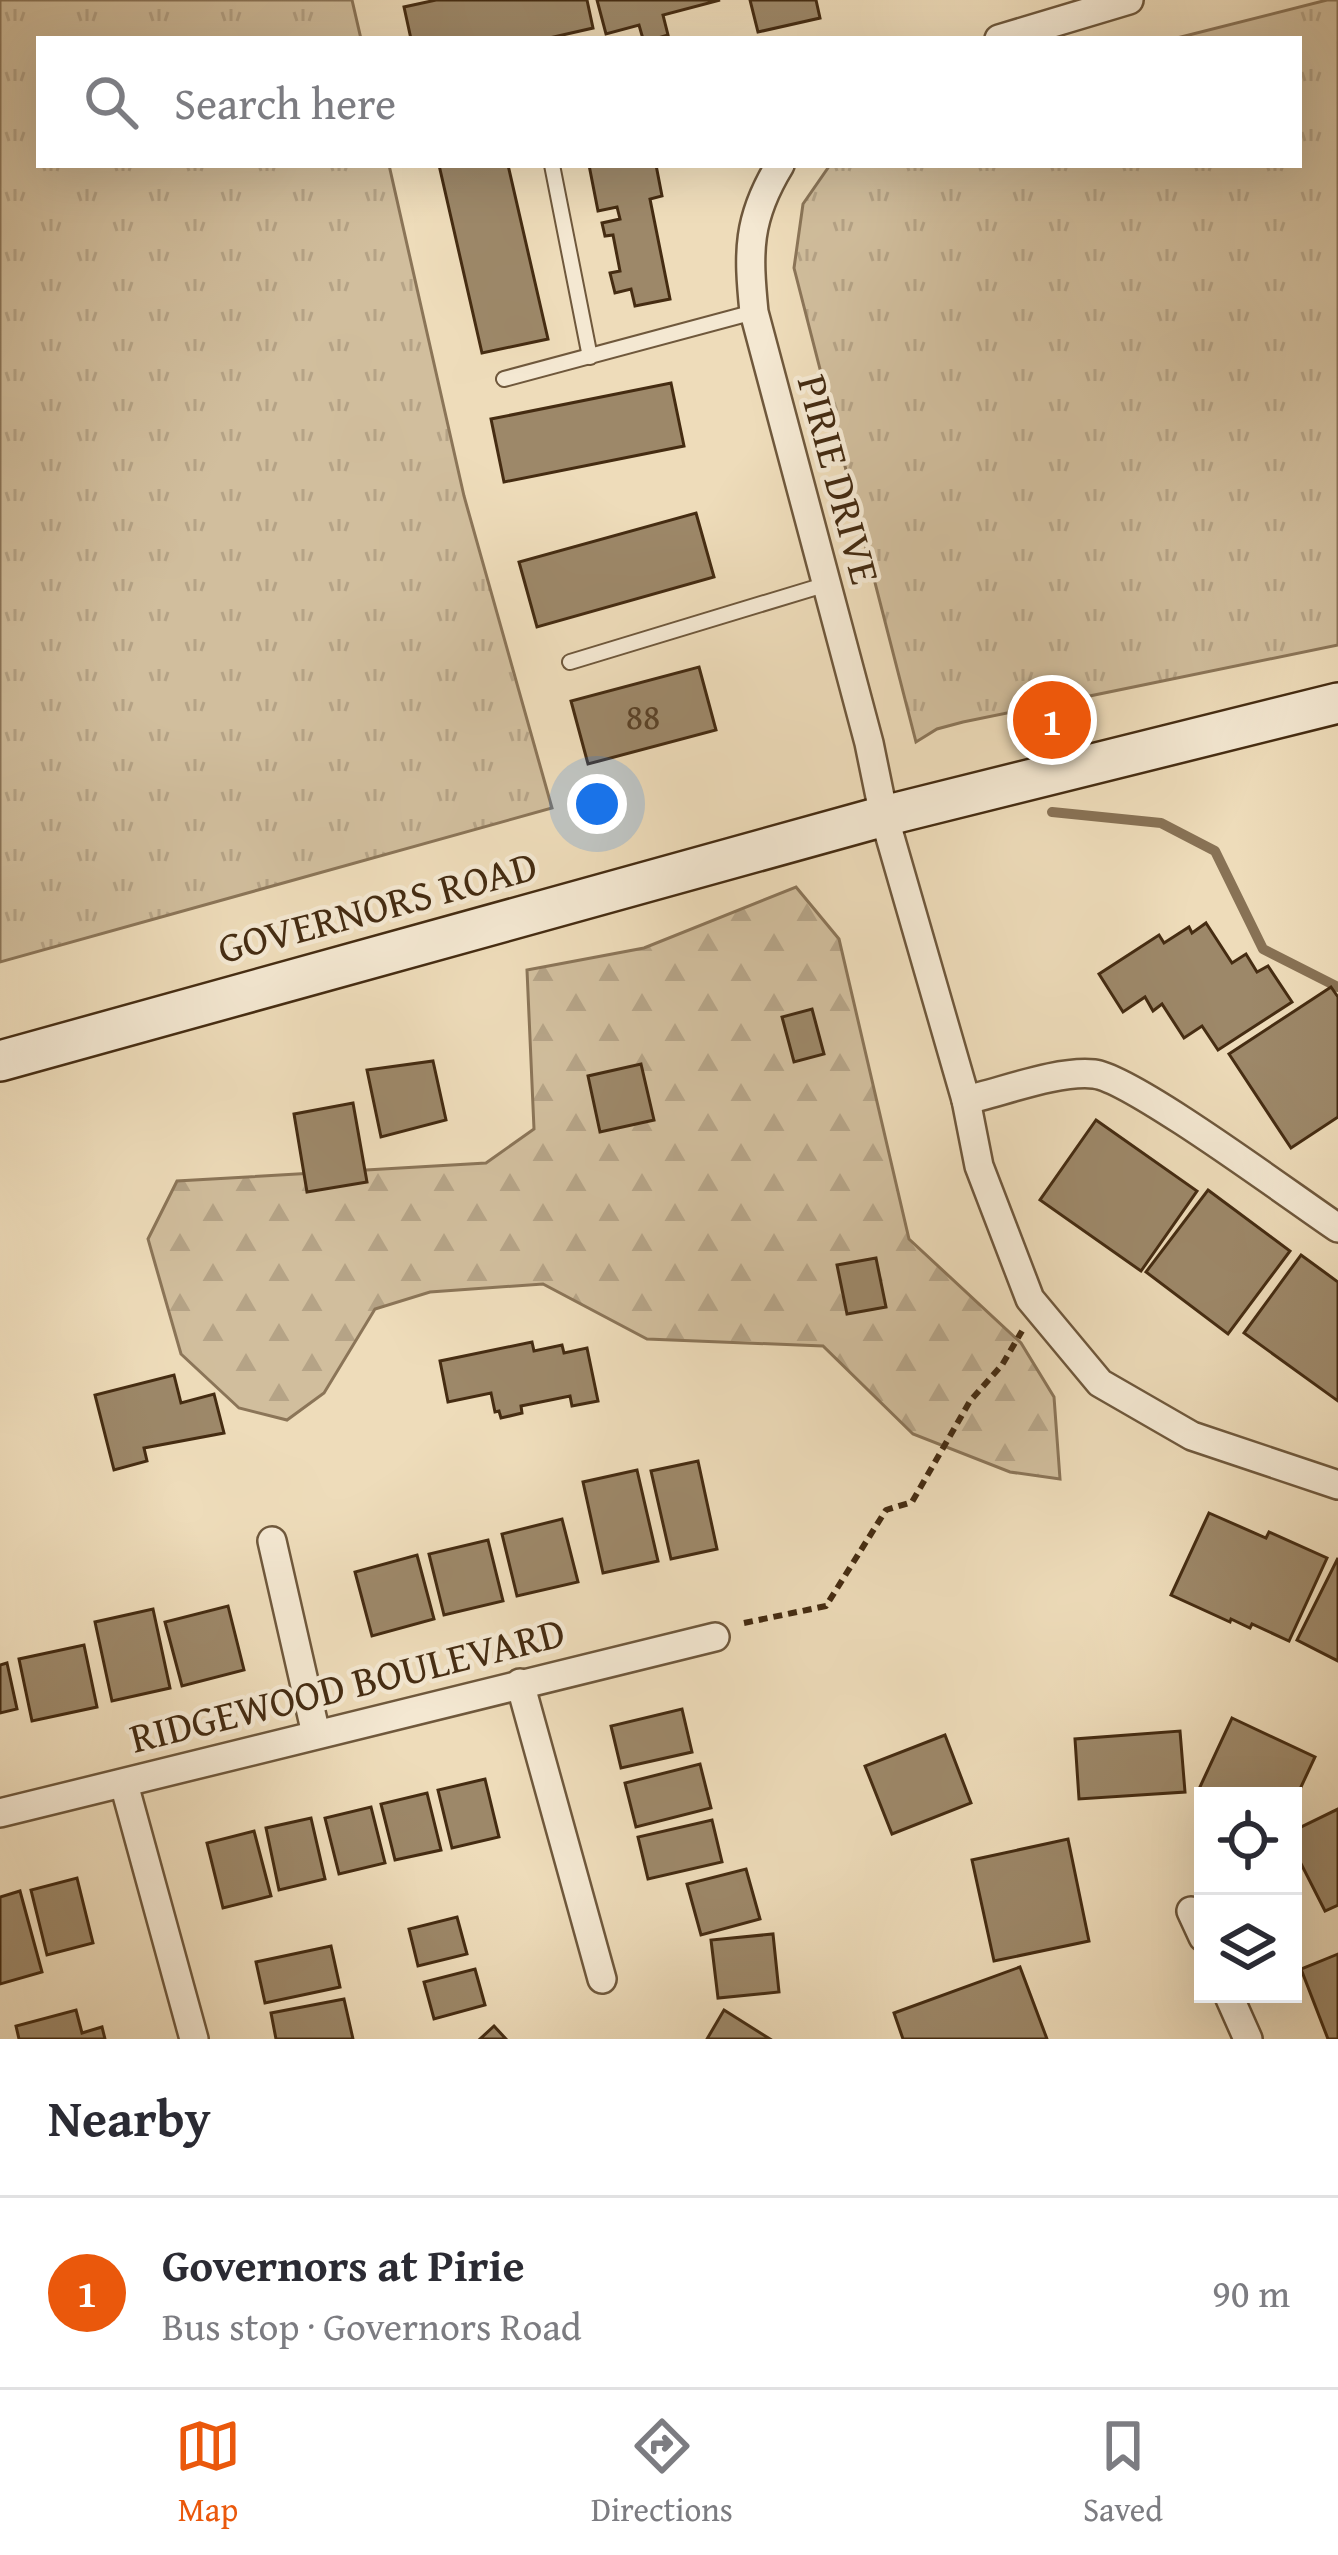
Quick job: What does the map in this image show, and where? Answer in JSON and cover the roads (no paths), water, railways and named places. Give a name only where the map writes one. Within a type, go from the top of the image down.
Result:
[{"type":"main road","name":"GOVERNORS ROAD","points":[[0,1060],[884,816],[1338,703]]},
{"type":"street","points":[[1009,36],[1130,0]]},
{"type":"street","name":"PIRIE DRIVE","points":[[778,168],[765,190],[748,248],[754,312],[980,1166],[1030,1299],[1100,1383],[1192,1436],[1338,1485]]},
{"type":"street","points":[[966,1100],[1061,1077],[1096,1074],[1139,1094],[1338,1228]]},
{"type":"street","points":[[272,1540],[316,1734]]},
{"type":"street","name":"RIDGEWOOD BOULEVARD","points":[[0,1814],[715,1637]]},
{"type":"street","points":[[520,1683],[602,1979]]},
{"type":"street","points":[[124,1784],[194,2039]]},
{"type":"street","points":[[1191,1911],[1194,1918]]},
{"type":"street","points":[[1232,2003],[1248,2039]]},
{"type":"lane","points":[[553,168],[590,357]]},
{"type":"lane","points":[[503,379],[754,312]]},
{"type":"lane","points":[[570,662],[824,585]]},
{"type":"waterway","points":[[1052,812],[1161,823],[1215,851],[1263,949],[1338,987]]},
{"type":"place","name":"Governors at Pirie","points":[[1052,720]]}]
